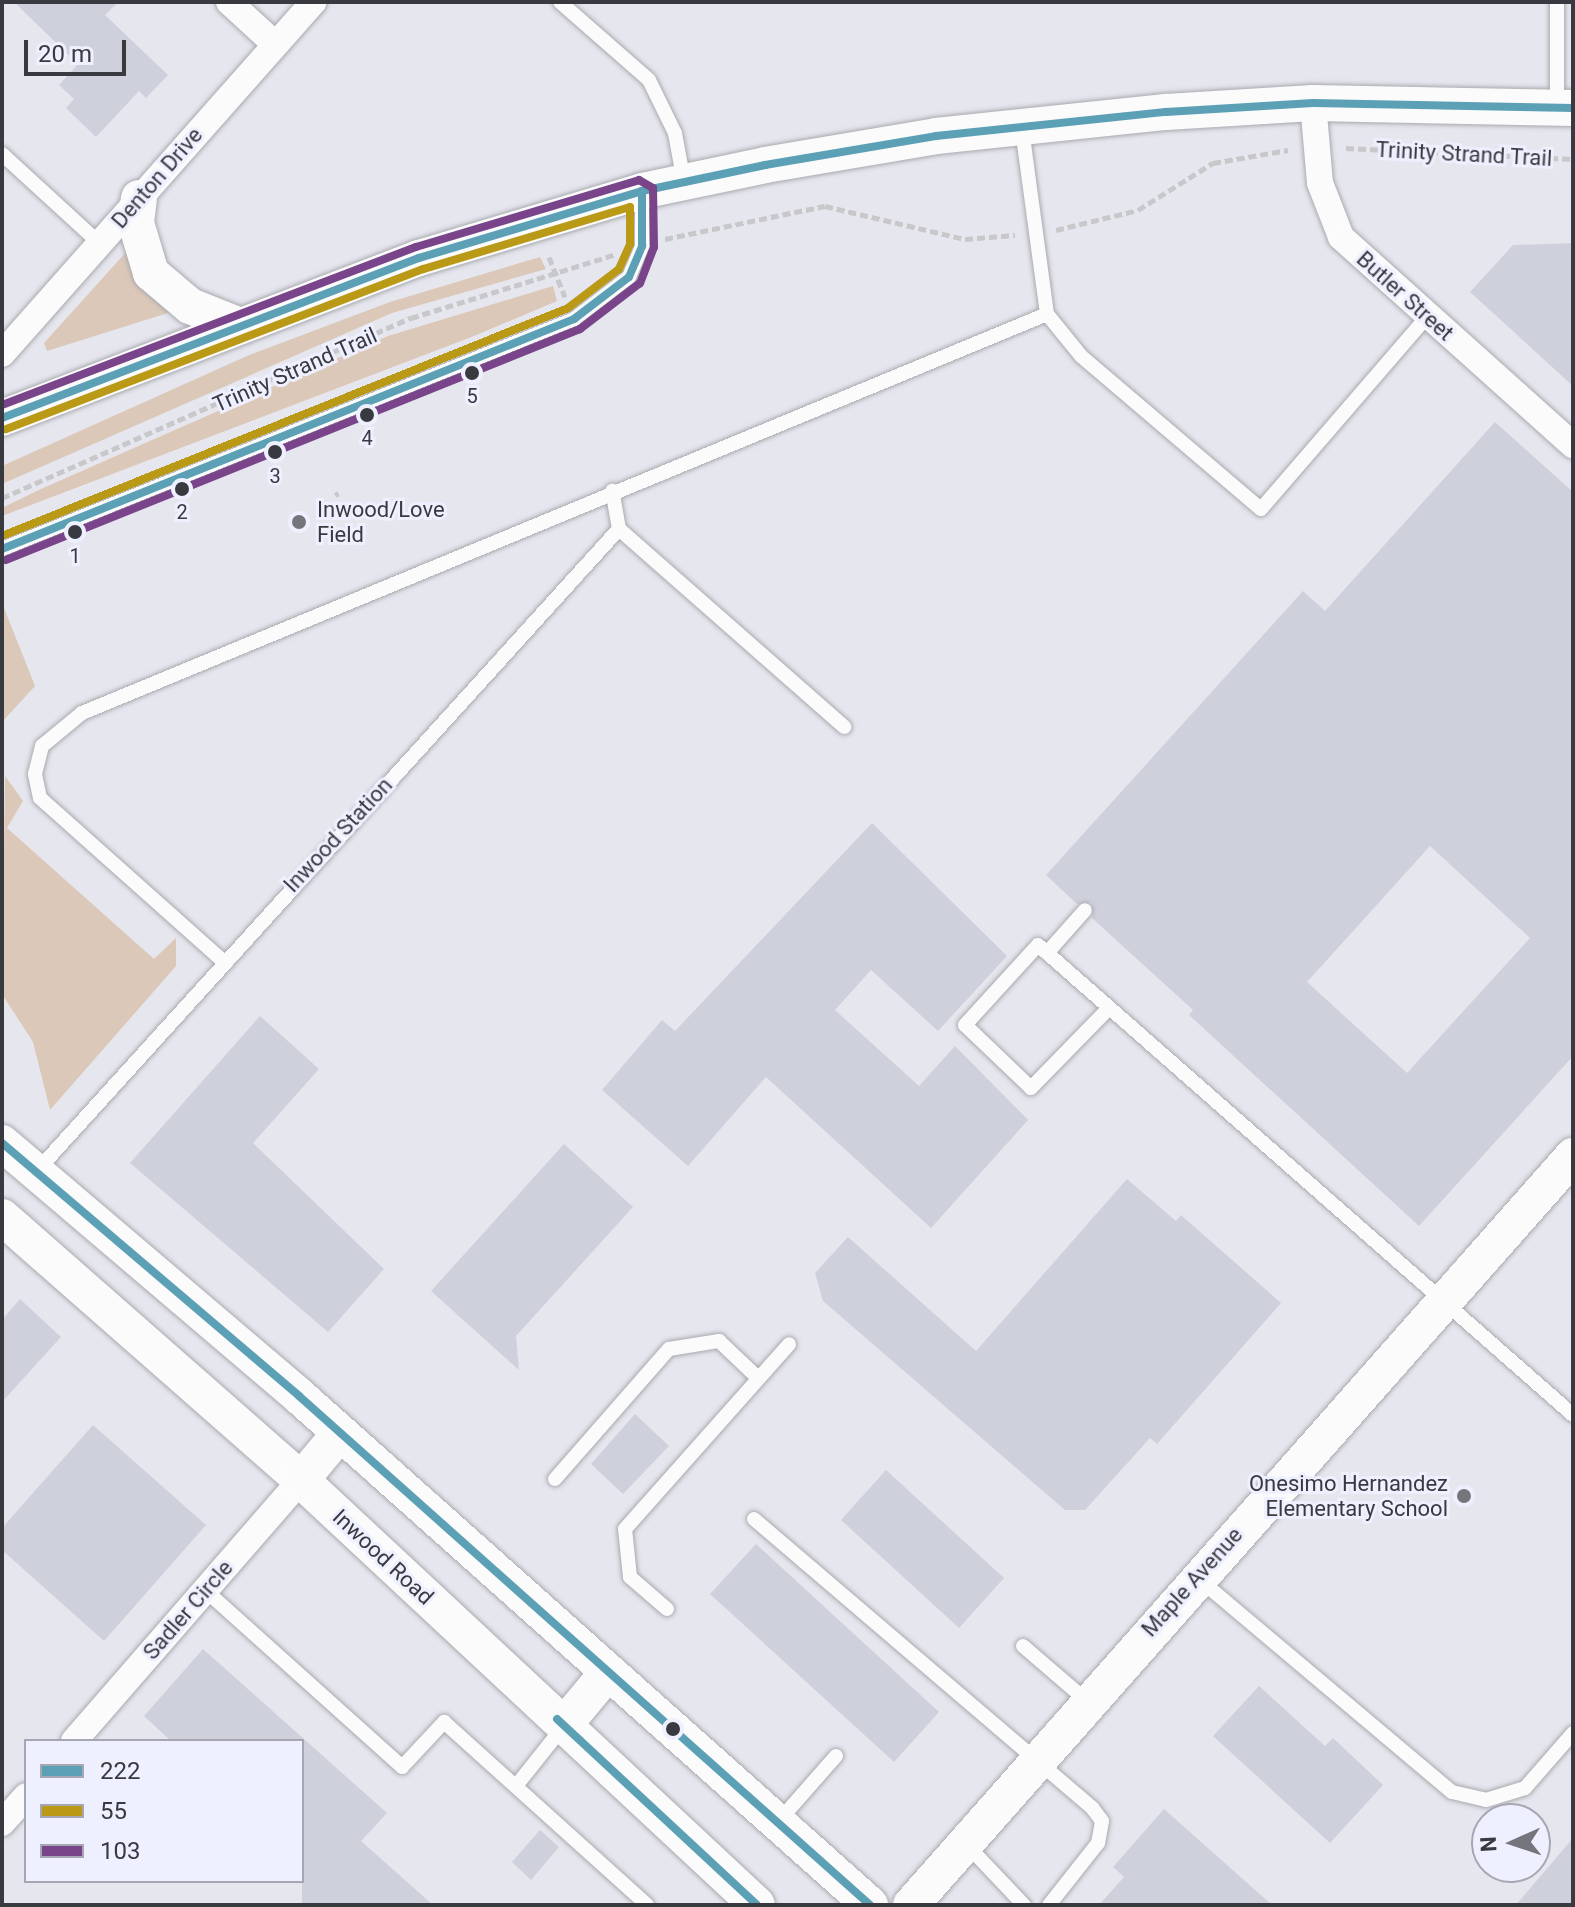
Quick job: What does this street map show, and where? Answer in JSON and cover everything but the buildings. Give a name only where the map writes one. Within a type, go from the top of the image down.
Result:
[{"type":"main road","points":[[2,418],[235,324],[419,258],[642,191],[1021,125],[1313,103],[1565,107]]},
{"type":"main road","points":[[139,198],[136,223],[151,273],[190,306],[235,324]]},
{"type":"main road","points":[[2,1143],[340,1433],[870,1905]]},
{"type":"main road","name":"Maple Avenue","points":[[911,1905],[1087,1701],[1573,1156]]},
{"type":"main road","points":[[2,1216],[34,1173]]},
{"type":"main road","name":"Inwood Road","points":[[2,1216],[301,1480],[757,1905]]},
{"type":"main road","points":[[301,1480],[340,1433]]},
{"type":"main road","points":[[564,1725],[608,1672]]},
{"type":"street","points":[[229,2],[275,44]]},
{"type":"street","name":"Denton Drive","points":[[2,354],[313,2]]},
{"type":"street","name":"Butler Street","points":[[1313,103],[1320,183],[1341,237],[1573,445]]},
{"type":"street","name":"Sadler Circle","points":[[76,1739],[301,1480]]},
{"type":"street","points":[[2,1823],[24,1798]]},
{"type":"lane","points":[[560,2],[649,80],[675,133],[684,183]]},
{"type":"lane","points":[[1557,2],[1565,107]]},
{"type":"lane","points":[[1021,125],[1047,314],[1081,356],[1261,509],[1427,317]]},
{"type":"lane","points":[[2,154],[99,243]]},
{"type":"lane","points":[[2,549],[574,319],[629,277],[642,246],[642,191]]},
{"type":"lane","points":[[223,961],[40,798],[35,774],[42,746],[82,713],[612,491],[1047,314]]},
{"type":"lane","points":[[612,491],[619,529],[844,727]]},
{"type":"lane","name":"Inwood Station","points":[[34,1173],[223,961],[619,529]]},
{"type":"lane","points":[[1047,953],[1085,910]]},
{"type":"lane","points":[[1109,1008],[1031,1088],[965,1025],[1038,945],[1109,1008],[1440,1304],[1573,1415]]},
{"type":"lane","points":[[555,1479],[669,1349],[719,1341],[758,1378]]},
{"type":"lane","points":[[667,1609],[630,1577],[625,1529],[789,1344]]},
{"type":"lane","points":[[754,1519],[1036,1761],[1081,1795],[1103,1831],[1049,1905]]},
{"type":"lane","points":[[1197,1577],[1452,1792],[1486,1800],[1525,1788],[1573,1733]]},
{"type":"lane","points":[[205,1590],[402,1767],[444,1722],[647,1905]]},
{"type":"lane","points":[[1023,1646],[1087,1701]]},
{"type":"lane","points":[[516,1786],[564,1725]]},
{"type":"lane","points":[[777,1823],[836,1756]]},
{"type":"lane","points":[[965,1843],[1024,1905]]},
{"type":"path","name":"Trinity Strand Trail","points":[[1355,148],[1573,159]]},
{"type":"path","points":[[1051,231],[1138,210],[1213,163],[1275,151]]},
{"type":"path","points":[[697,229],[825,206],[930,234],[1009,236]]},
{"type":"path","points":[[549,257],[565,298]]},
{"type":"path","name":"Trinity Strand Trail","points":[[2,498],[411,318],[557,276],[594,261]]},
{"type":"shaded area","points":[[128,250],[171,312],[47,351],[44,343]]},
{"type":"shaded area","points":[[540,257],[546,269],[392,313],[2,484],[2,466],[247,356],[390,302]]},
{"type":"shaded area","points":[[553,286],[557,301],[474,336],[2,516],[2,508],[41,489],[388,336]]},
{"type":"shaded area","points":[[2,603],[35,686],[2,722]]},
{"type":"shaded area","points":[[5,776],[23,801],[7,828],[154,959],[176,938],[176,966],[50,1110],[33,1042],[2,994]]},
{"type":"transit line","name":"222","points":[[2,418],[419,258],[642,191],[765,165],[936,136],[1166,112],[1313,103],[1573,108]]},
{"type":"transit line","name":"103","points":[[2,405],[416,247],[639,180],[653,188],[654,247],[640,283],[580,329],[6,560]]},
{"type":"transit line","name":"222","points":[[2,549],[574,319],[629,277],[642,246],[642,191]]},
{"type":"transit line","name":"55","points":[[2,536],[568,308],[619,269],[630,244],[630,207],[423,269],[6,429]]},
{"type":"transit line","name":"222","points":[[2,1143],[299,1396],[870,1905]]},
{"type":"transit line","name":"222","points":[[557,1719],[757,1905]]},
{"type":"place","name":"5","points":[[472,373]]},
{"type":"place","name":"4","points":[[367,415]]},
{"type":"place","name":"3","points":[[275,452]]},
{"type":"place","name":"2","points":[[182,489]]},
{"type":"place","name":"Inwood/Love Field","points":[[299,522]]},
{"type":"place","name":"1","points":[[75,532]]},
{"type":"place","name":"Onesimo Hernandez Elementary School","points":[[1464,1496]]}]
